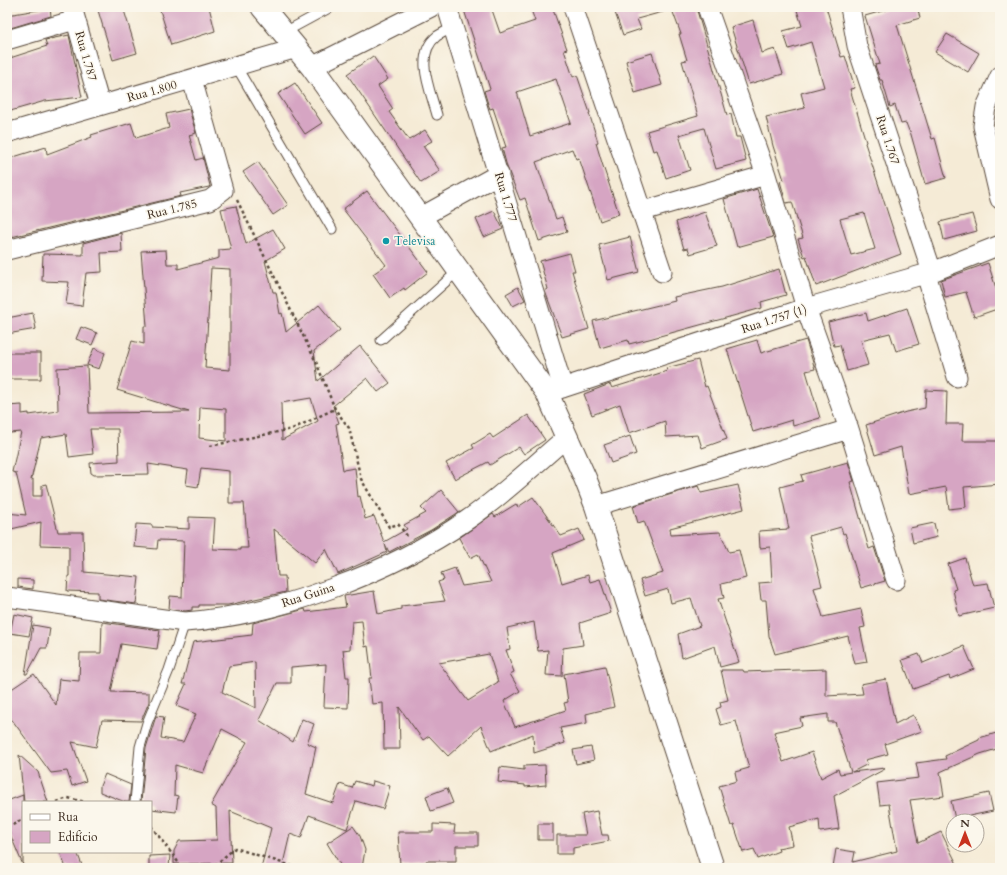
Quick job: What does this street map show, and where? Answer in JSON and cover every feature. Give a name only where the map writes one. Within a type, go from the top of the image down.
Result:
[{"type":"street","points":[[262,7],[312,67],[459,270],[555,390],[567,437],[586,478],[596,506],[713,868]]},
{"type":"street","points":[[312,67],[431,7]]},
{"type":"street","name":"Rua 1.777","points":[[447,7],[499,174],[555,390]]},
{"type":"street","points":[[573,7],[662,272]]},
{"type":"street","points":[[707,7],[766,175],[806,308],[850,429],[896,580]]},
{"type":"street","name":"Rua 1.767","points":[[850,7],[857,46],[929,273],[957,377]]},
{"type":"street","points":[[7,40],[74,13]]},
{"type":"street","name":"Rua 1.787","points":[[74,13],[100,105]]},
{"type":"street","name":"Rua 1.800","points":[[7,133],[236,66],[290,40]]},
{"type":"street","points":[[1000,76],[986,107],[983,126],[1000,199]]},
{"type":"street","points":[[192,79],[222,190]]},
{"type":"street","points":[[421,217],[499,174]]},
{"type":"street","points":[[642,210],[766,175]]},
{"type":"street","name":"Rua 1.785","points":[[7,250],[210,200],[222,190]]},
{"type":"street","name":"Rua 1.757 (1)","points":[[555,390],[806,308],[929,273],[1000,245]]},
{"type":"street","points":[[596,506],[850,429]]},
{"type":"street","name":"Rua Guina","points":[[7,597],[185,622],[210,620],[282,604],[351,581],[417,551],[466,520],[501,494],[567,437]]},
{"type":"lane","points":[[290,40],[331,7]]},
{"type":"lane","points":[[437,115],[424,69],[426,54],[437,37],[454,27]]},
{"type":"lane","points":[[236,66],[332,229]]},
{"type":"lane","points":[[380,340],[459,270]]},
{"type":"lane","points":[[135,801],[142,741],[185,622]]},
{"type":"path","points":[[222,190],[239,201],[316,362],[335,409],[349,428],[361,479],[389,527],[398,524],[417,551]]},
{"type":"path","points":[[210,446],[292,429],[335,409]]},
{"type":"path","points":[[60,801],[68,798],[81,801]]},
{"type":"path","points":[[7,827],[17,823],[22,819]]},
{"type":"path","points":[[152,827],[181,866],[215,865],[235,848],[298,868]]},
{"type":"building","points":[[97,7],[123,7],[137,53],[113,60]]},
{"type":"building","points":[[159,7],[209,7],[215,31],[171,45]]},
{"type":"building","points":[[463,7],[491,7],[500,33],[535,21],[530,7],[552,7],[567,49],[564,50],[573,77],[577,75],[590,113],[598,142],[596,143],[619,214],[600,221],[579,158],[576,159],[572,149],[536,162],[556,219],[562,217],[567,232],[539,241],[525,198],[520,200],[507,167],[502,148],[506,147],[493,108],[490,109],[484,91],[490,89]],"holes":[[[556,79],[571,123],[530,136],[517,92]]]},
{"type":"building","points":[[613,7],[666,7],[666,11],[637,19],[641,29],[623,35]]},
{"type":"building","points":[[671,7],[696,7],[727,115],[731,114],[736,137],[740,137],[746,161],[716,169],[704,128],[679,135],[690,170],[666,178],[657,150],[653,151],[647,131],[698,116],[682,61],[687,60],[679,34],[681,34]]},
{"type":"building","points":[[796,7],[826,7],[841,57],[845,56],[855,88],[850,89],[866,142],[865,143],[901,254],[816,286],[806,256],[804,257],[798,239],[803,238],[792,202],[786,203],[780,181],[784,180],[773,146],[766,117],[805,108],[801,93],[824,87],[811,42],[789,49],[783,31],[802,26]],"holes":[[[864,213],[875,249],[851,255],[840,219]]]},
{"type":"building","points":[[896,7],[917,7],[920,18],[897,25],[932,139],[935,138],[946,178],[925,184],[910,131],[906,123],[901,124],[895,105],[890,107],[882,80],[880,80],[875,65],[880,64],[865,16]]},
{"type":"building","points":[[50,8],[51,16],[7,29],[7,15]]},
{"type":"building","points":[[753,20],[762,53],[775,49],[783,74],[749,84],[731,27]]},
{"type":"building","points":[[947,34],[979,53],[968,72],[935,52]]},
{"type":"building","points":[[69,35],[82,97],[45,101],[7,112],[7,59],[47,46],[45,40]]},
{"type":"building","points":[[652,53],[662,85],[635,93],[626,61]]},
{"type":"building","points":[[373,56],[388,79],[378,86],[393,109],[389,112],[409,140],[425,130],[432,141],[423,146],[440,171],[421,183],[347,74]]},
{"type":"building","points":[[295,83],[322,123],[305,134],[278,94]]},
{"type":"building","points":[[189,109],[196,133],[189,135],[196,160],[203,158],[209,187],[180,193],[181,196],[7,238],[7,159],[46,147],[47,154],[92,137],[91,135],[131,123],[136,138],[169,128],[166,114]]},
{"type":"building","points":[[258,162],[288,205],[273,215],[243,172]]},
{"type":"building","points":[[757,189],[773,237],[737,247],[724,199]]},
{"type":"building","name":"Televisa","points":[[367,191],[428,272],[405,290],[404,288],[390,298],[373,274],[386,265],[343,209]]},
{"type":"building","points":[[236,206],[246,244],[273,229],[285,249],[265,261],[273,292],[276,292],[280,314],[282,313],[286,332],[319,305],[340,330],[314,351],[318,381],[360,346],[390,383],[378,392],[367,378],[333,406],[339,423],[336,424],[343,470],[355,468],[358,497],[360,496],[365,519],[374,516],[384,542],[407,529],[404,525],[426,513],[421,508],[441,490],[459,512],[431,530],[389,552],[385,544],[387,552],[338,574],[326,549],[315,563],[274,529],[278,576],[285,576],[286,592],[228,605],[199,605],[199,607],[192,607],[192,610],[185,611],[169,609],[170,596],[182,597],[184,541],[158,540],[157,549],[134,547],[136,524],[152,525],[152,527],[189,529],[189,517],[215,518],[213,549],[240,550],[240,548],[248,548],[244,503],[229,503],[229,471],[201,468],[198,487],[186,485],[188,470],[148,464],[149,474],[94,475],[91,473],[90,463],[119,461],[118,429],[90,429],[93,454],[69,457],[66,434],[41,438],[31,480],[33,479],[33,496],[42,496],[42,485],[46,484],[58,532],[83,532],[84,572],[139,577],[136,604],[98,599],[98,592],[67,591],[69,576],[69,546],[40,545],[41,522],[7,530],[7,513],[26,515],[16,473],[12,472],[21,432],[10,433],[7,406],[22,405],[22,414],[29,413],[29,415],[58,411],[57,368],[87,366],[89,413],[189,412],[117,390],[132,341],[144,344],[144,326],[147,326],[141,251],[166,250],[167,264],[178,264],[178,269],[219,258],[219,250],[231,249],[221,209]],"holes":[[[211,268],[230,269],[230,370],[205,368]],[[311,398],[318,421],[282,440],[281,403]],[[200,407],[226,409],[226,441],[199,438]]]},
{"type":"building","points":[[494,211],[503,229],[484,237],[476,219]]},
{"type":"building","points":[[705,212],[717,246],[690,254],[688,248],[684,249],[676,222]]},
{"type":"building","points":[[972,214],[977,231],[944,240],[940,222]]},
{"type":"building","points":[[121,233],[122,252],[101,253],[102,272],[86,273],[82,306],[66,304],[69,282],[42,281],[43,254],[83,255],[83,243]]},
{"type":"building","points":[[630,237],[639,272],[608,280],[599,245]]},
{"type":"building","points":[[570,253],[575,271],[572,271],[589,329],[562,337],[545,291],[548,289],[540,261]]},
{"type":"building","points":[[988,263],[1000,301],[1000,308],[974,317],[966,292],[945,297],[941,280]]},
{"type":"building","points":[[779,269],[786,295],[761,302],[762,308],[629,344],[628,340],[600,348],[593,321],[675,301],[674,297],[722,287]]},
{"type":"building","points":[[518,287],[525,300],[513,306],[506,294]]},
{"type":"building","points":[[907,308],[919,344],[896,351],[890,333],[861,340],[868,365],[847,371],[840,345],[834,346],[828,322],[866,313],[868,321]]},
{"type":"building","points":[[33,313],[36,329],[7,334],[7,318]]},
{"type":"building","points":[[81,327],[97,333],[92,345],[76,339]]},
{"type":"building","points":[[757,340],[761,353],[806,340],[815,369],[806,371],[820,418],[793,426],[792,420],[753,432],[727,349]]},
{"type":"building","points":[[94,348],[105,353],[99,369],[87,365]]},
{"type":"building","points":[[7,353],[41,353],[41,379],[7,379]]},
{"type":"building","points":[[698,360],[705,387],[707,386],[727,439],[702,448],[698,435],[666,437],[665,421],[629,433],[620,404],[592,415],[584,394],[610,384],[612,388],[667,371],[666,368]]},
{"type":"building","points":[[926,390],[947,391],[946,424],[963,424],[962,441],[1000,441],[1000,484],[964,487],[966,507],[949,509],[946,487],[909,494],[901,447],[875,455],[866,425],[906,412],[925,408]]},
{"type":"building","points":[[528,415],[545,440],[524,454],[519,447],[490,465],[488,462],[455,479],[446,463],[474,448],[472,445],[490,434],[493,438]]},
{"type":"building","points":[[630,436],[636,454],[611,463],[604,445]]},
{"type":"building","points":[[848,462],[854,481],[850,482],[869,549],[874,547],[885,581],[861,588],[845,533],[843,534],[841,527],[809,536],[822,586],[814,588],[823,617],[861,609],[865,627],[860,628],[867,662],[855,664],[848,636],[775,654],[769,636],[766,600],[761,600],[759,583],[772,582],[770,547],[760,548],[759,531],[789,529],[780,487],[803,481],[801,475]]},
{"type":"building","points":[[738,485],[744,509],[670,528],[671,535],[720,532],[729,552],[739,550],[746,578],[721,584],[724,598],[718,599],[739,662],[720,667],[715,646],[682,658],[678,634],[700,626],[691,598],[671,603],[668,589],[645,596],[640,580],[663,573],[644,521],[638,523],[633,506],[698,486],[701,493]]},
{"type":"building","points":[[533,497],[561,536],[579,529],[584,540],[553,553],[562,583],[588,575],[590,582],[600,579],[611,613],[580,623],[583,645],[563,648],[562,676],[546,675],[548,650],[538,651],[534,622],[507,628],[510,649],[506,650],[514,672],[510,674],[520,691],[504,701],[515,727],[566,710],[564,703],[568,702],[564,674],[605,666],[614,707],[586,714],[587,723],[560,728],[565,743],[534,753],[533,734],[491,751],[481,726],[448,756],[429,736],[423,740],[399,707],[400,749],[384,749],[383,703],[372,704],[369,678],[372,678],[368,646],[365,647],[362,621],[352,622],[350,649],[343,650],[346,677],[349,677],[348,708],[324,707],[326,664],[291,667],[291,683],[277,683],[259,720],[293,742],[302,719],[314,724],[307,743],[316,747],[306,794],[333,803],[340,784],[352,788],[355,781],[372,786],[373,781],[390,786],[383,809],[356,801],[347,829],[309,815],[301,838],[290,834],[282,868],[261,868],[271,828],[230,811],[232,863],[174,864],[174,851],[179,841],[217,840],[216,808],[211,805],[247,742],[222,729],[203,773],[175,765],[174,795],[178,796],[176,812],[152,809],[152,801],[141,801],[146,748],[156,716],[164,717],[161,738],[183,742],[196,714],[176,706],[186,684],[182,684],[193,642],[252,635],[253,623],[305,609],[306,612],[346,607],[344,596],[374,591],[378,614],[401,609],[401,606],[445,601],[438,582],[444,580],[441,573],[455,568],[462,586],[491,582],[478,554],[470,558],[459,538],[493,514],[495,517],[516,504],[518,507]],"holes":[[[489,654],[498,682],[468,701],[439,663]],[[255,662],[256,708],[222,692],[229,666]]]},
{"type":"building","points":[[934,523],[937,537],[913,543],[910,528]]},
{"type":"building","points":[[965,558],[973,585],[988,583],[994,608],[959,616],[953,590],[956,589],[948,564]]},
{"type":"building","points":[[18,579],[33,580],[33,589],[18,587]]},
{"type":"building","points":[[14,614],[33,618],[29,636],[10,633]]},
{"type":"building","points":[[102,622],[160,630],[157,649],[121,644],[111,692],[149,693],[149,702],[141,721],[102,720],[96,747],[72,742],[86,781],[72,786],[67,771],[51,773],[7,713],[7,692],[34,674],[56,705],[59,679],[79,681],[80,653],[101,653]]},
{"type":"building","points":[[33,625],[50,628],[47,648],[41,648],[27,674],[25,674]]},
{"type":"building","points":[[964,646],[974,669],[950,679],[949,676],[913,689],[902,660],[919,654],[923,663]]},
{"type":"building","points":[[826,669],[826,696],[863,694],[861,684],[886,679],[895,724],[913,715],[922,731],[885,744],[888,754],[865,760],[868,764],[852,772],[885,768],[834,796],[839,829],[820,832],[819,819],[789,827],[793,845],[778,848],[779,851],[758,859],[754,849],[743,852],[734,825],[731,826],[719,786],[737,781],[735,772],[749,768],[736,721],[721,725],[716,709],[721,707],[720,702],[728,700],[721,670],[743,670],[744,672]],"holes":[[[828,714],[828,722],[835,722],[851,772],[840,774],[838,769],[821,778],[812,752],[783,762],[774,732],[802,726],[800,718]]]},
{"type":"building","points":[[1000,732],[1000,748],[980,754],[940,772],[944,796],[910,800],[918,843],[941,832],[945,840],[945,853],[952,853],[959,868],[833,868],[836,849],[855,852],[853,862],[897,851],[889,804],[880,805],[877,783],[919,778],[916,763],[946,759],[945,756],[979,740],[979,738]]},
{"type":"building","points":[[591,747],[594,760],[576,764],[573,750]]},
{"type":"building","points":[[19,755],[38,772],[48,801],[24,801]]},
{"type":"building","points":[[545,765],[546,785],[525,787],[525,785],[498,782],[500,767],[524,770],[524,766]]},
{"type":"building","points":[[105,774],[131,785],[129,801],[122,801],[100,792],[100,786]]},
{"type":"building","points":[[447,788],[453,803],[431,811],[426,796]]},
{"type":"building","points":[[989,793],[993,811],[984,813],[954,813],[951,801]]},
{"type":"building","points":[[23,795],[23,865],[7,827],[7,801]]},
{"type":"building","points":[[597,811],[602,835],[608,835],[609,841],[573,848],[573,854],[557,854],[557,835],[586,835],[582,814]]},
{"type":"building","points":[[433,824],[455,825],[454,833],[478,833],[478,846],[456,846],[456,861],[426,861],[426,863],[400,865],[398,832],[433,832]]},
{"type":"building","points":[[538,824],[553,824],[553,840],[538,840]]},
{"type":"building","points":[[353,826],[360,836],[365,850],[362,868],[342,868],[327,843]]},
{"type":"building","points":[[60,853],[77,853],[83,868],[66,868]]},
{"type":"building","points":[[170,855],[169,868],[149,868],[149,856]]},
{"type":"place","name":"Televisa","points":[[386,241]]}]
